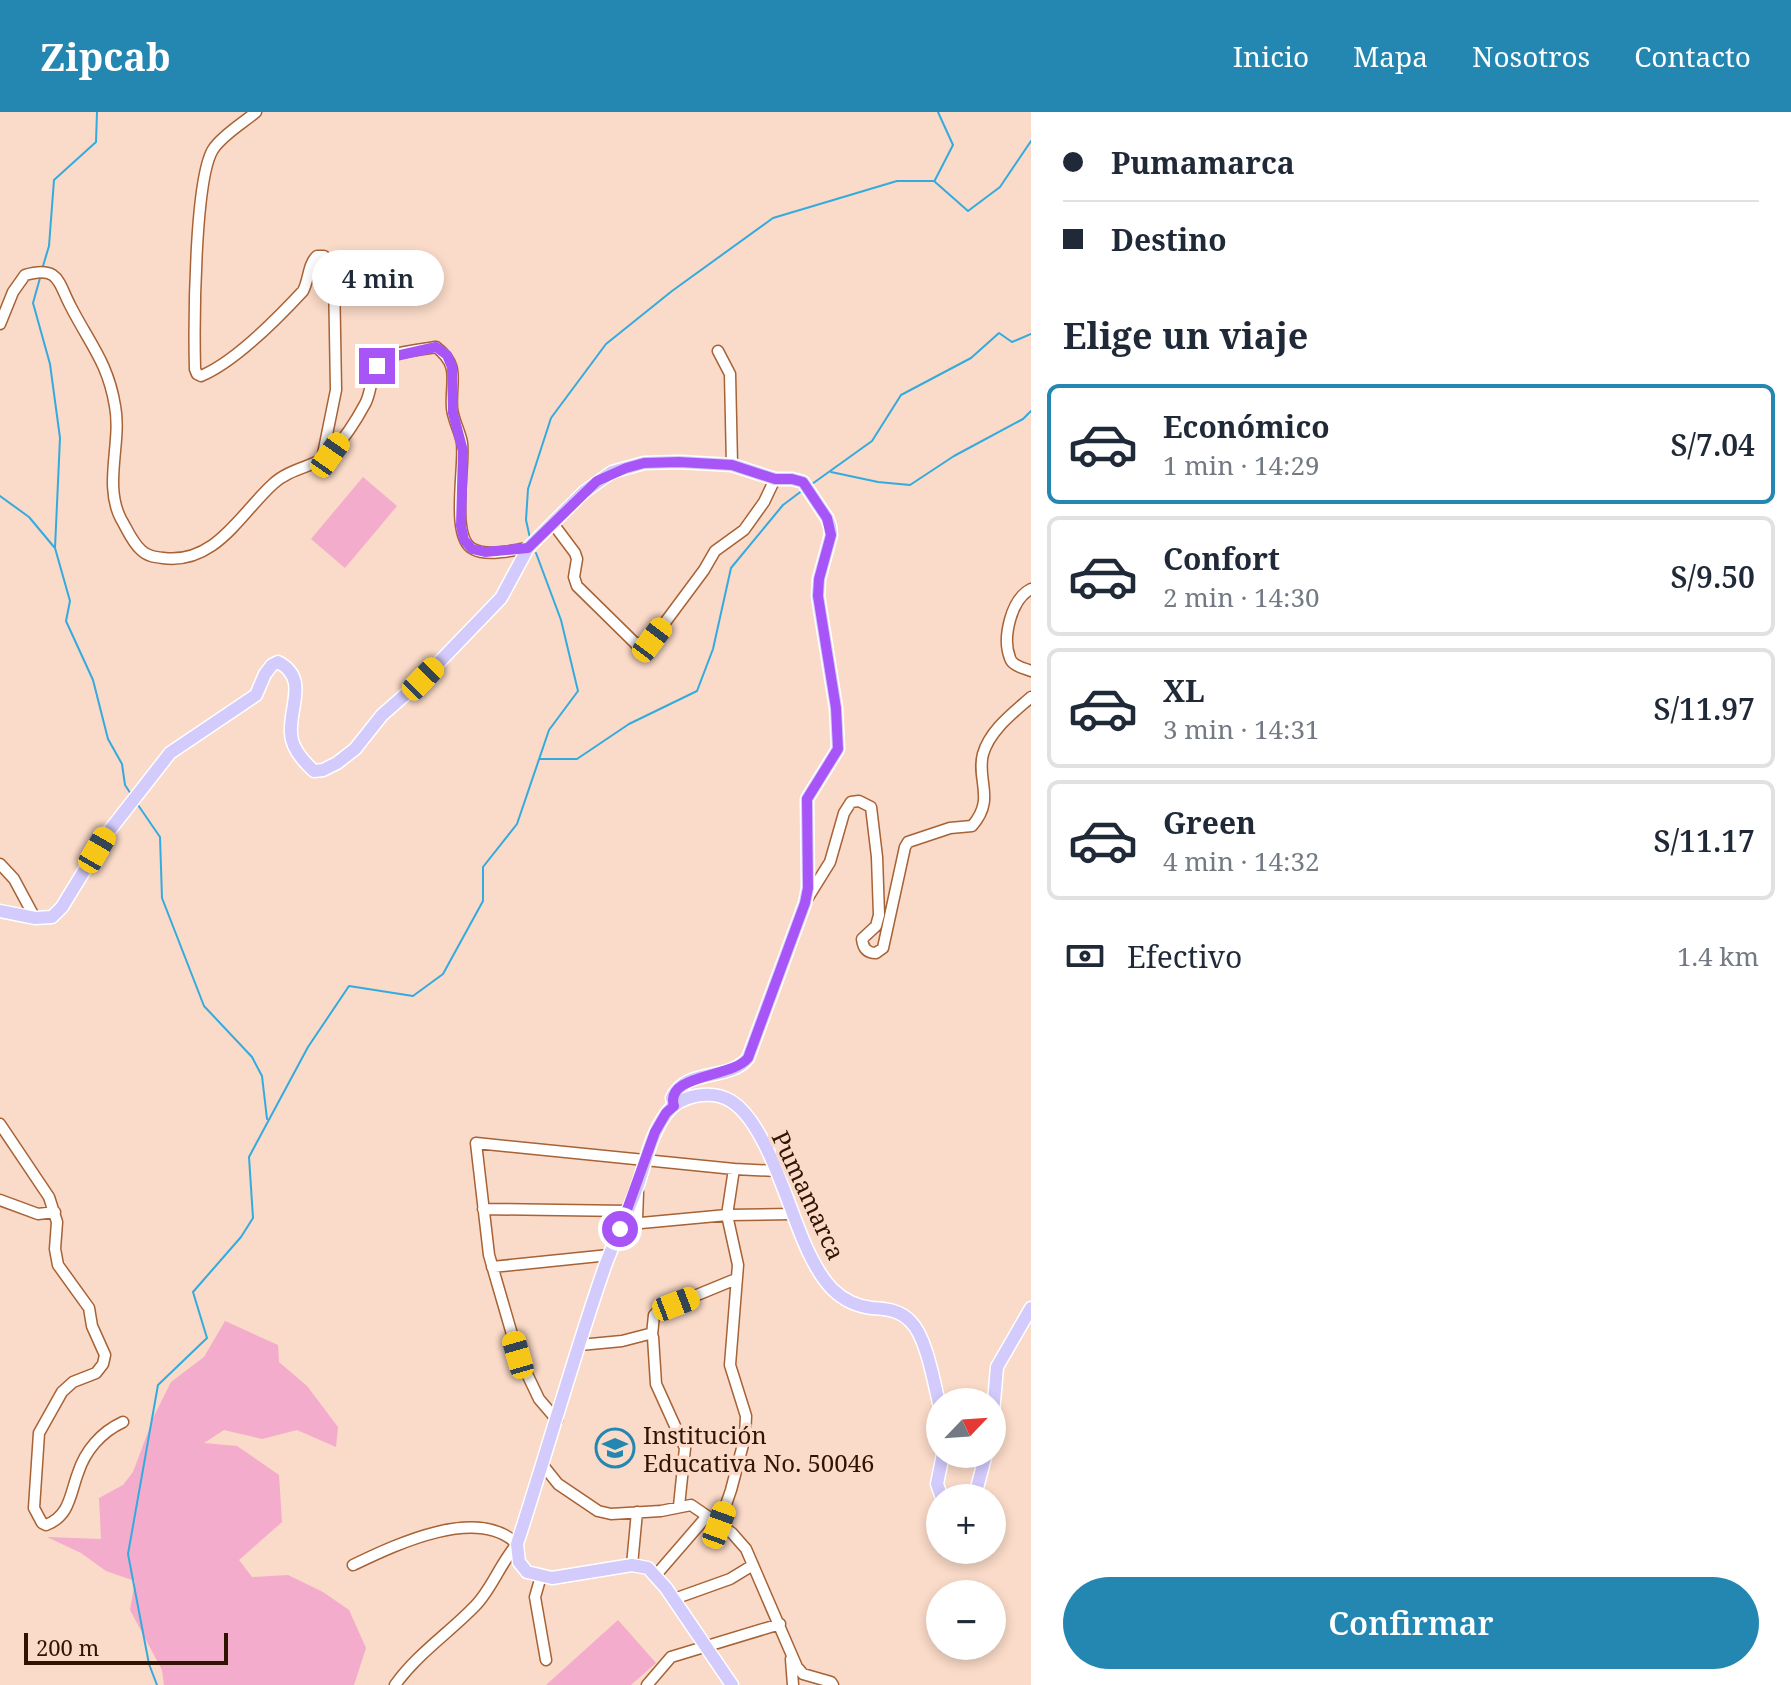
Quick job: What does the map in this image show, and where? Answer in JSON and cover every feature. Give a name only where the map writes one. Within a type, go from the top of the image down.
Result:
[{"type":"main road","points":[[0,911],[48,919],[58,911],[106,835],[170,753],[256,695],[265,674],[278,662],[286,667],[296,682],[290,735],[314,771],[323,770],[355,749],[382,715],[423,679],[501,598],[528,548],[597,481],[644,463],[679,462],[732,465],[775,479],[803,482],[830,526],[831,535],[819,579],[818,596],[836,708],[838,749],[807,799],[808,888],[805,903],[748,1058],[732,1070],[687,1082],[674,1092],[674,1106],[655,1132],[648,1160],[609,1255],[517,1544],[517,1557],[523,1569],[541,1576],[563,1577],[632,1565],[648,1568],[674,1599],[732,1685]]},
{"type":"main road","name":"Pumamarca","points":[[674,1106],[698,1095],[715,1095],[733,1102],[763,1142],[814,1266],[834,1293],[856,1305],[894,1310],[913,1324],[921,1339],[935,1388]]},
{"type":"main road","points":[[995,1388],[997,1367],[1031,1308]]},
{"type":"street","points":[[256,112],[214,147],[209,158],[200,198],[195,369],[201,376],[234,357],[303,291],[312,260],[324,256],[334,276],[336,390],[322,459]]},
{"type":"street","points":[[0,324],[13,292],[25,275],[38,271],[51,273],[60,281],[69,305],[106,368],[116,409],[115,504],[134,542],[148,556],[182,559],[206,549],[234,527],[285,473],[330,455],[367,402],[377,366],[387,358],[436,347],[447,355],[452,367],[453,413],[463,451],[460,506],[464,540],[472,549],[485,552],[528,548]]},
{"type":"street","points":[[718,351],[730,374],[732,465]]},
{"type":"street","points":[[554,525],[575,553],[574,577],[577,586],[636,644],[643,644],[652,640],[715,551],[744,530],[764,502],[775,479]]},
{"type":"street","points":[[1031,589],[1024,593],[1012,611],[1008,634],[1009,658],[1031,671]]},
{"type":"street","points":[[805,903],[830,862],[844,813],[851,802],[865,803],[871,807],[874,828],[879,915],[876,926],[862,939],[863,945],[871,953],[883,948],[905,847],[908,842],[950,828],[972,826],[986,798],[982,757],[992,735],[1031,697]]},
{"type":"street","points":[[0,864],[14,879],[35,918]]},
{"type":"street","points":[[0,1124],[49,1197],[55,1212],[58,1265],[89,1308],[105,1360],[96,1373],[65,1388],[42,1426],[34,1508],[42,1523],[46,1525],[61,1517],[85,1457],[102,1435],[123,1422]]},
{"type":"street","points":[[557,1420],[539,1399],[518,1355],[492,1267],[476,1143],[777,1171]]},
{"type":"street","points":[[648,1160],[638,1191],[639,1222],[792,1214]]},
{"type":"street","points":[[719,1525],[745,1437],[746,1416],[730,1365],[738,1265],[727,1215],[734,1169]]},
{"type":"street","points":[[0,1200],[38,1214],[55,1212]]},
{"type":"street","points":[[483,1209],[627,1211]]},
{"type":"street","points":[[492,1267],[609,1255]]},
{"type":"street","points":[[679,1506],[685,1474],[685,1448],[656,1384],[652,1335],[654,1315],[736,1279]]},
{"type":"street","points":[[580,1345],[652,1335]]},
{"type":"street","points":[[542,1464],[558,1484],[598,1511],[611,1514],[661,1511],[691,1505],[732,1533],[746,1549],[797,1667],[803,1674],[832,1683]]},
{"type":"street","points":[[632,1565],[637,1512]]},
{"type":"street","points":[[656,1575],[707,1516]]},
{"type":"street","points":[[353,1565],[401,1543],[462,1528],[496,1531],[517,1544],[503,1560],[485,1595],[421,1654],[395,1685]]},
{"type":"street","points":[[674,1599],[730,1579],[753,1565]]},
{"type":"street","points":[[541,1576],[535,1597],[546,1660]]},
{"type":"street","points":[[647,1685],[671,1657],[780,1624]]},
{"type":"street","points":[[791,1653],[793,1685]]},
{"type":"street","points":[[809,1685],[832,1683]]},
{"type":"shaded area","points":[[363,477],[397,506],[345,568],[311,539]]},
{"type":"shaded area","points":[[225,1321],[278,1345],[279,1362],[307,1386],[338,1427],[336,1447],[297,1430],[262,1439],[224,1430],[204,1443],[237,1446],[279,1475],[282,1522],[239,1560],[252,1577],[288,1575],[323,1592],[349,1610],[366,1648],[354,1685],[164,1685],[162,1670],[130,1610],[135,1581],[106,1571],[81,1553],[47,1537],[101,1539],[99,1498],[123,1485],[133,1472],[154,1416],[171,1382],[204,1357]]},
{"type":"shaded area","points":[[618,1620],[656,1663],[631,1685],[546,1685]]},
{"type":"waterway","points":[[43,266],[49,246],[54,180],[96,142],[97,112]]},
{"type":"waterway","points":[[935,180],[953,145],[938,112]]},
{"type":"waterway","points":[[530,538],[526,520],[528,489],[551,418],[606,344],[672,291],[773,218],[897,181],[934,181],[968,211],[1000,187],[1031,141]]},
{"type":"waterway","points":[[40,278],[33,303],[50,364],[60,438],[55,548],[70,601],[66,621],[93,680],[108,739],[122,764],[125,785],[131,794]]},
{"type":"waterway","points":[[812,484],[872,441],[901,395],[971,358],[999,333],[1012,342],[1031,334]]},
{"type":"waterway","points":[[831,472],[910,485],[954,456],[1023,419],[1031,411]]},
{"type":"waterway","points":[[540,759],[577,759],[629,724],[697,691],[713,649],[731,568],[783,505],[803,490]]},
{"type":"waterway","points":[[0,496],[29,517],[54,547]]},
{"type":"waterway","points":[[157,1685],[149,1664],[128,1554],[158,1385],[207,1338],[193,1292],[241,1237],[253,1218],[249,1157],[308,1047],[349,986],[413,996],[443,974],[483,901],[483,867],[517,824],[549,730],[578,691],[561,620],[536,553]]},
{"type":"waterway","points":[[138,805],[160,837],[162,898],[204,1006],[252,1057],[262,1076],[267,1119]]},
{"type":"place","name":"Institución Educativa No. 50046","points":[[615,1448]]},
{"type":"route","points":[[377,366],[387,358],[436,347],[450,360],[454,377],[453,413],[463,451],[461,526],[464,540],[472,549],[485,552],[528,548],[597,481],[612,472],[644,463],[732,465],[775,479],[803,482],[830,526],[831,535],[823,560],[818,596],[836,708],[838,749],[811,789],[805,807],[808,888],[805,903],[748,1058],[732,1070],[687,1082],[674,1092],[674,1106],[655,1132],[620,1229]]}]
